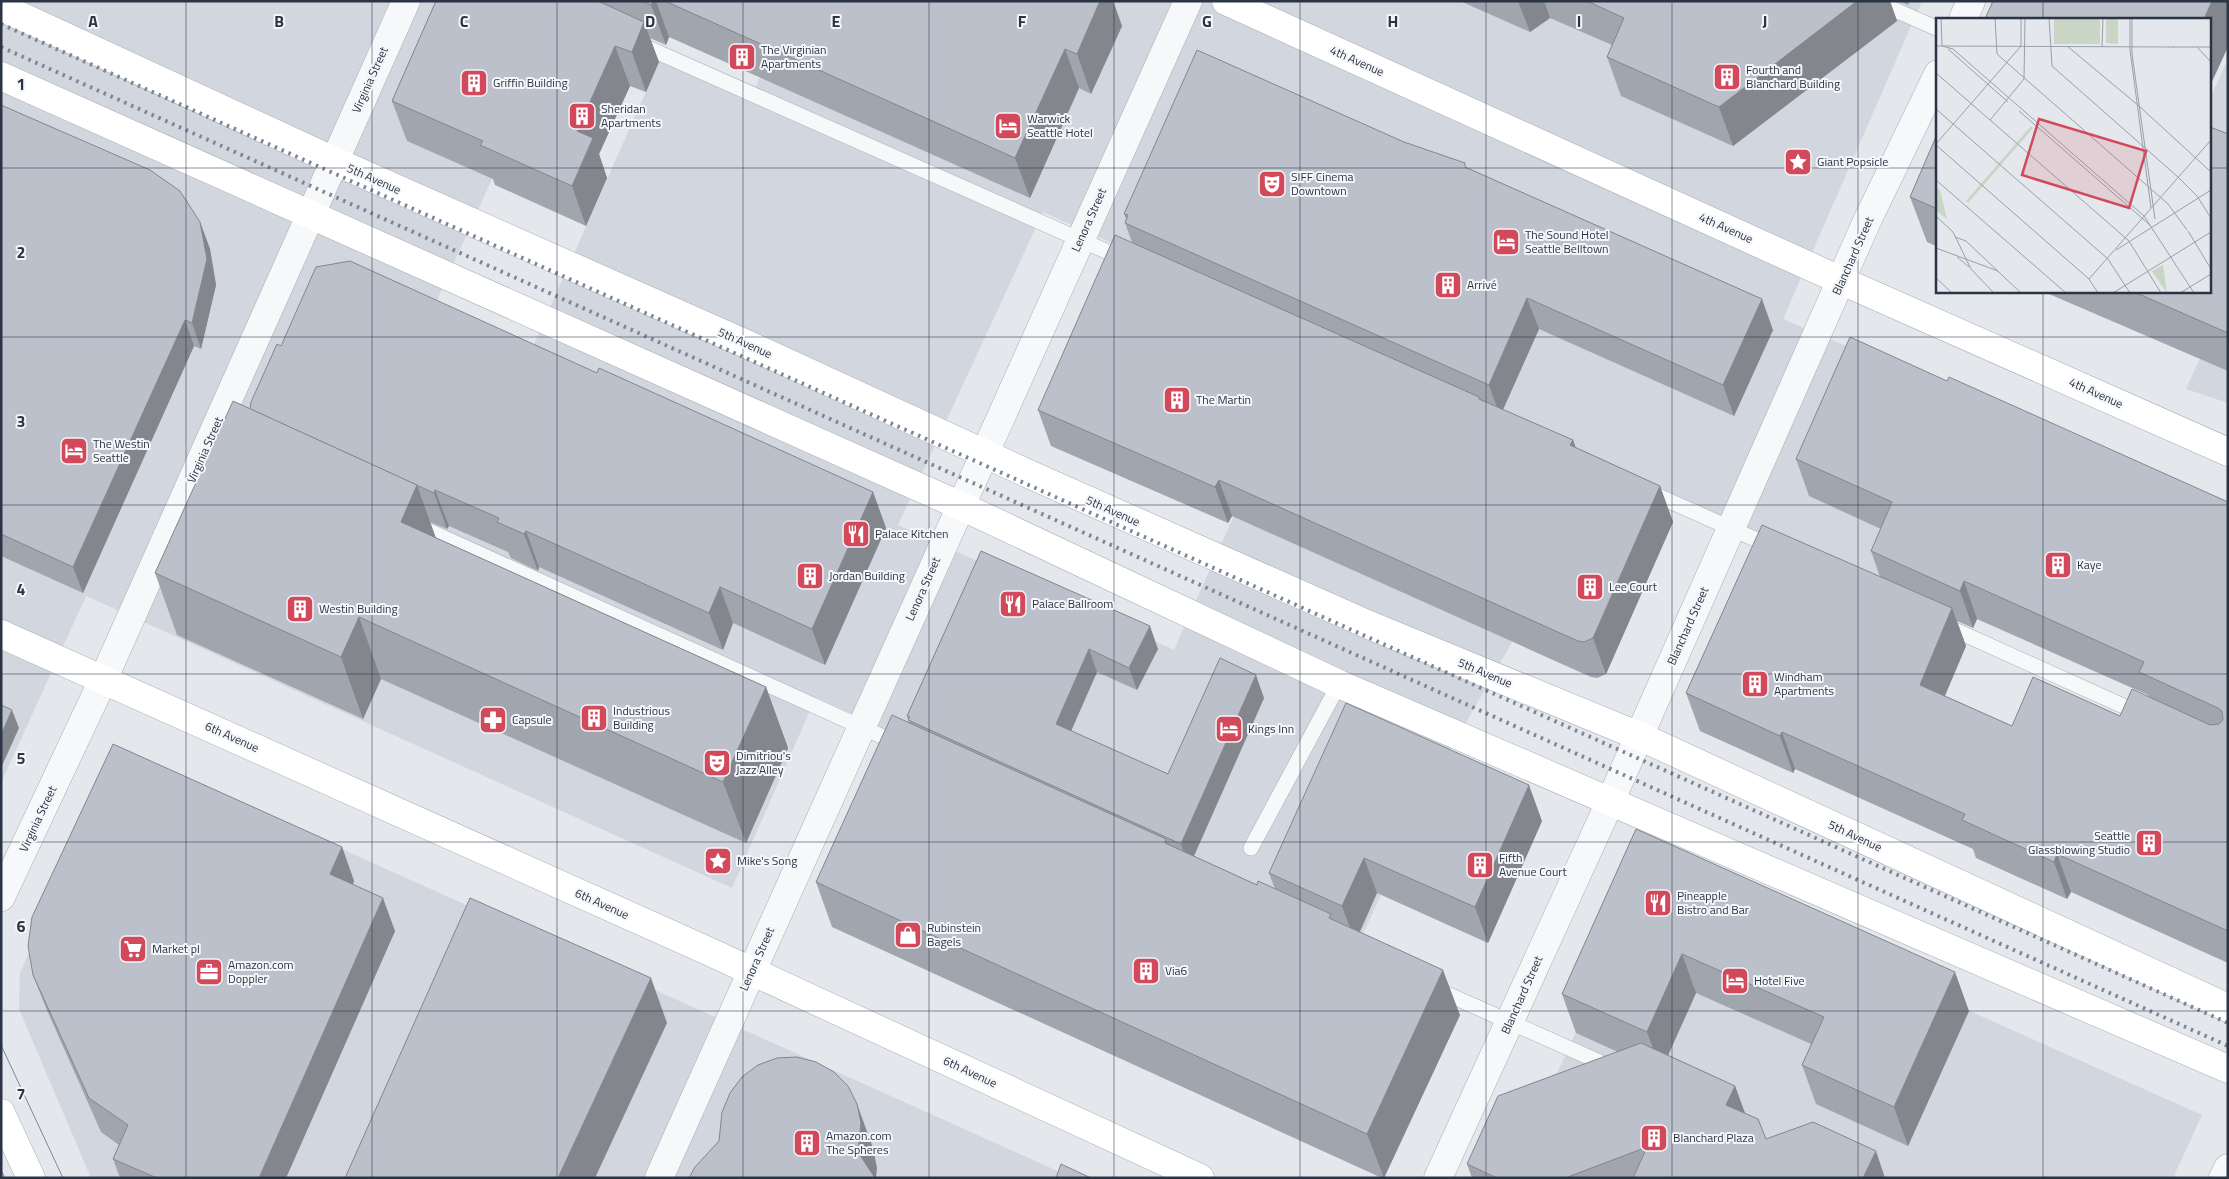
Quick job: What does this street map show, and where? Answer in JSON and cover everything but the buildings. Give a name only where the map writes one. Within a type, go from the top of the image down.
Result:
[{"type":"main road","name":"4th Avenue","points":[[1226,1],[1842,281],[2228,452]]},
{"type":"main road","name":"5th Avenue","points":[[1,8],[334,161],[727,335],[984,454],[1369,625],[1639,736],[2228,1008]]},
{"type":"main road","points":[[1,76],[961,506],[1339,684],[2228,1069]]},
{"type":"main road","name":"6th Avenue","points":[[1,634],[752,971],[1200,1178]]},
{"type":"main road","points":[[1,1113],[32,1178]]},
{"type":"street","name":"Virginia Street","points":[[1,897],[103,680],[221,437],[310,214],[406,1]]},
{"type":"street","name":"Lenora Street","points":[[659,1178],[1188,1]]},
{"type":"street","points":[[1963,18],[1971,1]]},
{"type":"street","name":"Blanchard Street","points":[[1438,1178],[1610,802],[1867,221],[1936,78]]},
{"type":"street","points":[[2223,1178],[2228,1168]]},
{"type":"lane","points":[[1875,1],[1936,28]]},
{"type":"lane","points":[[625,37],[1143,268]]},
{"type":"lane","points":[[1633,484],[1786,553]]},
{"type":"lane","points":[[401,519],[915,752]]},
{"type":"lane","points":[[1930,619],[2156,721]]},
{"type":"lane","points":[[1251,848],[1339,684]]},
{"type":"lane","points":[[1426,984],[1627,1075]]},
{"type":"shaded area","points":[[1,1],[681,1],[661,43],[572,3],[432,311],[529,355],[660,60],[750,99],[794,1],[1922,1],[1783,319],[1963,396],[1877,586],[1593,461],[1043,212],[898,525],[1174,650],[1309,347],[1588,471],[1510,646],[1438,771],[1357,947],[816,697],[732,888],[86,596],[1,783]]},
{"type":"shaded area","points":[[2228,59],[2228,165],[2212,158],[2212,94]]},
{"type":"shaded area","points":[[2228,297],[2228,403],[2186,389]]},
{"type":"shaded area","points":[[117,748],[1073,1178],[91,1178],[19,1009],[20,973]]},
{"type":"shaded area","points":[[1650,868],[2202,1115],[2173,1178],[1510,1178]]},
{"type":"tram line","points":[[1,1045],[63,1178]]},
{"type":"tram line","points":[[1,1170],[5,1178]]},
{"type":"railway","points":[[1,24],[2228,1023]]},
{"type":"railway","points":[[1,47],[2228,1046]]},
{"type":"place","name":"The Virginian Apartments","points":[[742,57]]},
{"type":"place","name":"Fourth and Blanchard Building","points":[[1727,77]]},
{"type":"place","name":"Griffin Building","points":[[474,83]]},
{"type":"place","name":"Sheridan Apartments","points":[[582,116]]},
{"type":"place","name":"Warwick Seattle Hotel","points":[[1008,126]]},
{"type":"place","name":"Giant Popsicle","points":[[1798,162]]},
{"type":"place","name":"SIFF Cinema Downtown","points":[[1272,184]]},
{"type":"place","name":"The Sound Hotel Seattle Belltown","points":[[1506,242]]},
{"type":"place","name":"Arrivé","points":[[1448,285]]},
{"type":"place","name":"The Martin","points":[[1177,400]]},
{"type":"place","name":"The Westin Seattle","points":[[74,451]]},
{"type":"place","name":"Palace Kitchen","points":[[856,534]]},
{"type":"place","name":"Kaye","points":[[2058,565]]},
{"type":"place","name":"Jordan Building","points":[[810,576]]},
{"type":"place","name":"Lee Court","points":[[1590,587]]},
{"type":"place","name":"Palace Ballroom","points":[[1013,604]]},
{"type":"place","name":"Westin Building","points":[[300,609]]},
{"type":"place","name":"Windham Apartments","points":[[1755,684]]},
{"type":"place","name":"Industrious Building","points":[[594,718]]},
{"type":"place","name":"Capsule","points":[[493,720]]},
{"type":"place","name":"Kings Inn","points":[[1229,729]]},
{"type":"place","name":"Dimitriou's Jazz Alley","points":[[717,763]]},
{"type":"place","name":"Seattle Glassblowing Studio","points":[[2149,843]]},
{"type":"place","name":"Mike's Song","points":[[718,861]]},
{"type":"place","name":"Fifth Avenue Court","points":[[1480,865]]},
{"type":"place","name":"Pineapple Bistro and Bar","points":[[1658,903]]},
{"type":"place","name":"Rubinstein Bagels","points":[[908,935]]},
{"type":"place","name":"Market pl","points":[[133,949]]},
{"type":"place","name":"Via6","points":[[1146,971]]},
{"type":"place","name":"Amazon.com Doppler","points":[[209,972]]},
{"type":"place","name":"Hotel Five","points":[[1735,981]]},
{"type":"place","name":"Blanchard Plaza","points":[[1654,1138]]},
{"type":"place","name":"Amazon.com The Spheres","points":[[807,1143]]}]
